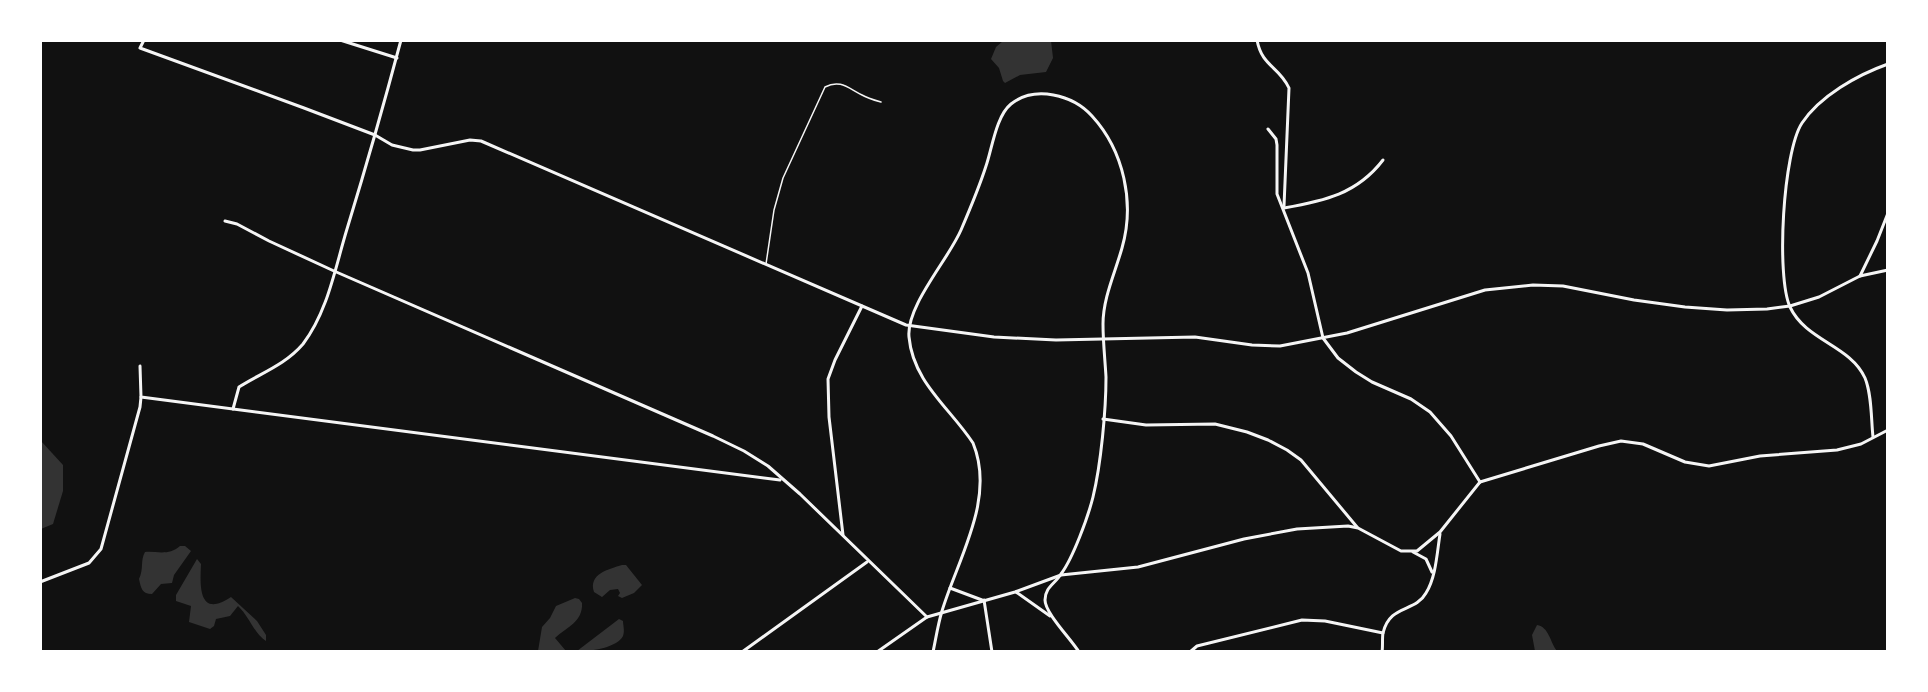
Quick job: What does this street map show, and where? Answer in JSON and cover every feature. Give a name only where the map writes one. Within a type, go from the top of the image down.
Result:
[{"type":"street","points":[[144,40],[140,48],[375,135],[392,145],[413,150],[470,140],[481,141],[909,326],[994,337],[1104,339],[1196,337],[1252,345],[1280,346],[1381,324],[1485,290],[1514,285],[1563,286],[1685,307],[1748,310],[1790,306],[1819,297],[1860,276],[1887,270]]},
{"type":"street","points":[[340,40],[397,58]]},
{"type":"street","points":[[233,409],[239,387],[280,365],[303,344],[318,320],[334,279],[334,271],[401,40]]},
{"type":"street","points":[[1257,40],[1261,56],[1284,77],[1289,88],[1284,208]]},
{"type":"street","points":[[1873,437],[1868,388],[1860,368],[1847,355],[1808,330],[1790,306],[1783,268],[1782,234],[1784,202],[1799,129],[1820,103],[1855,79],[1887,64]]},
{"type":"street","points":[[933,651],[942,611],[969,536],[979,500],[981,477],[973,443],[922,379],[909,340],[909,326],[917,305],[958,237],[976,195],[1004,111],[1013,102],[1025,97],[1051,95],[1075,101],[1091,114],[1113,146],[1123,175],[1128,203],[1127,227],[1107,299],[1103,323],[1106,380],[1094,495],[1084,527],[1061,575],[1046,591],[1045,604],[1052,617],[1079,651]]},
{"type":"street","points":[[1268,129],[1276,139],[1277,145],[1277,194],[1308,273],[1323,338],[1338,358],[1356,372],[1372,382],[1411,399],[1430,412],[1451,436],[1480,482]]},
{"type":"street","points":[[1284,208],[1322,201],[1343,194],[1368,176],[1383,160]]},
{"type":"street","points":[[1860,276],[1877,241],[1887,213]]},
{"type":"street","points":[[225,221],[237,224],[269,242],[334,271],[713,435],[754,457],[800,494],[927,617]]},
{"type":"street","points":[[844,537],[831,428],[828,380],[835,360],[862,306]]},
{"type":"street","points":[[40,582],[93,560],[101,549],[140,407],[140,366]]},
{"type":"street","points":[[141,397],[782,480]]},
{"type":"street","points":[[1103,419],[1146,425],[1215,424],[1268,440],[1301,460],[1358,528],[1390,547],[1411,552],[1426,559],[1432,576]]},
{"type":"street","points":[[1411,552],[1422,548],[1440,532],[1480,482],[1599,446],[1622,441],[1643,444],[1685,462],[1709,466],[1760,456],[1838,450],[1861,444],[1887,430]]},
{"type":"street","points":[[877,651],[927,617],[1015,592],[1061,575],[1138,567],[1226,543],[1297,529],[1339,526],[1358,528]]},
{"type":"street","points":[[1382,651],[1383,633],[1394,614],[1422,598],[1432,576],[1440,532]]},
{"type":"street","points":[[742,651],[868,561]]},
{"type":"street","points":[[950,588],[984,600]]},
{"type":"street","points":[[1015,592],[1052,617]]},
{"type":"street","points":[[984,600],[992,651]]},
{"type":"street","points":[[1190,651],[1197,646],[1302,620],[1325,621],[1383,633]]},
{"type":"lane","points":[[766,265],[774,210],[783,178],[825,87],[833,83],[845,85],[862,96],[881,102]]},
{"type":"shaded area","points":[[1003,41],[1051,41],[1053,58],[1046,72],[1020,75],[1005,83],[999,68],[991,59],[996,47]]},
{"type":"shaded area","points":[[41,441],[63,465],[63,491],[53,524],[41,529]]},
{"type":"shaded area","points":[[185,546],[191,551],[174,575],[172,583],[161,584],[152,594],[144,592],[139,579],[145,552],[167,552]]},
{"type":"shaded area","points":[[197,559],[201,564],[201,589],[207,602],[220,603],[231,597],[257,621],[266,635],[266,641],[238,606],[230,616],[216,619],[214,626],[210,629],[189,622],[191,606],[176,601],[176,595]]},
{"type":"shaded area","points":[[626,565],[642,585],[634,593],[622,598],[618,596],[620,593],[618,589],[610,590],[602,597],[594,592],[594,581],[601,573]]},
{"type":"shaded area","points":[[575,598],[582,603],[580,615],[573,624],[555,638],[566,651],[538,651],[542,627],[556,606]]},
{"type":"shaded area","points":[[619,619],[623,621],[624,630],[623,636],[615,644],[588,651],[577,651]]},
{"type":"shaded area","points":[[1537,625],[1547,632],[1557,651],[1535,651],[1532,635]]}]
